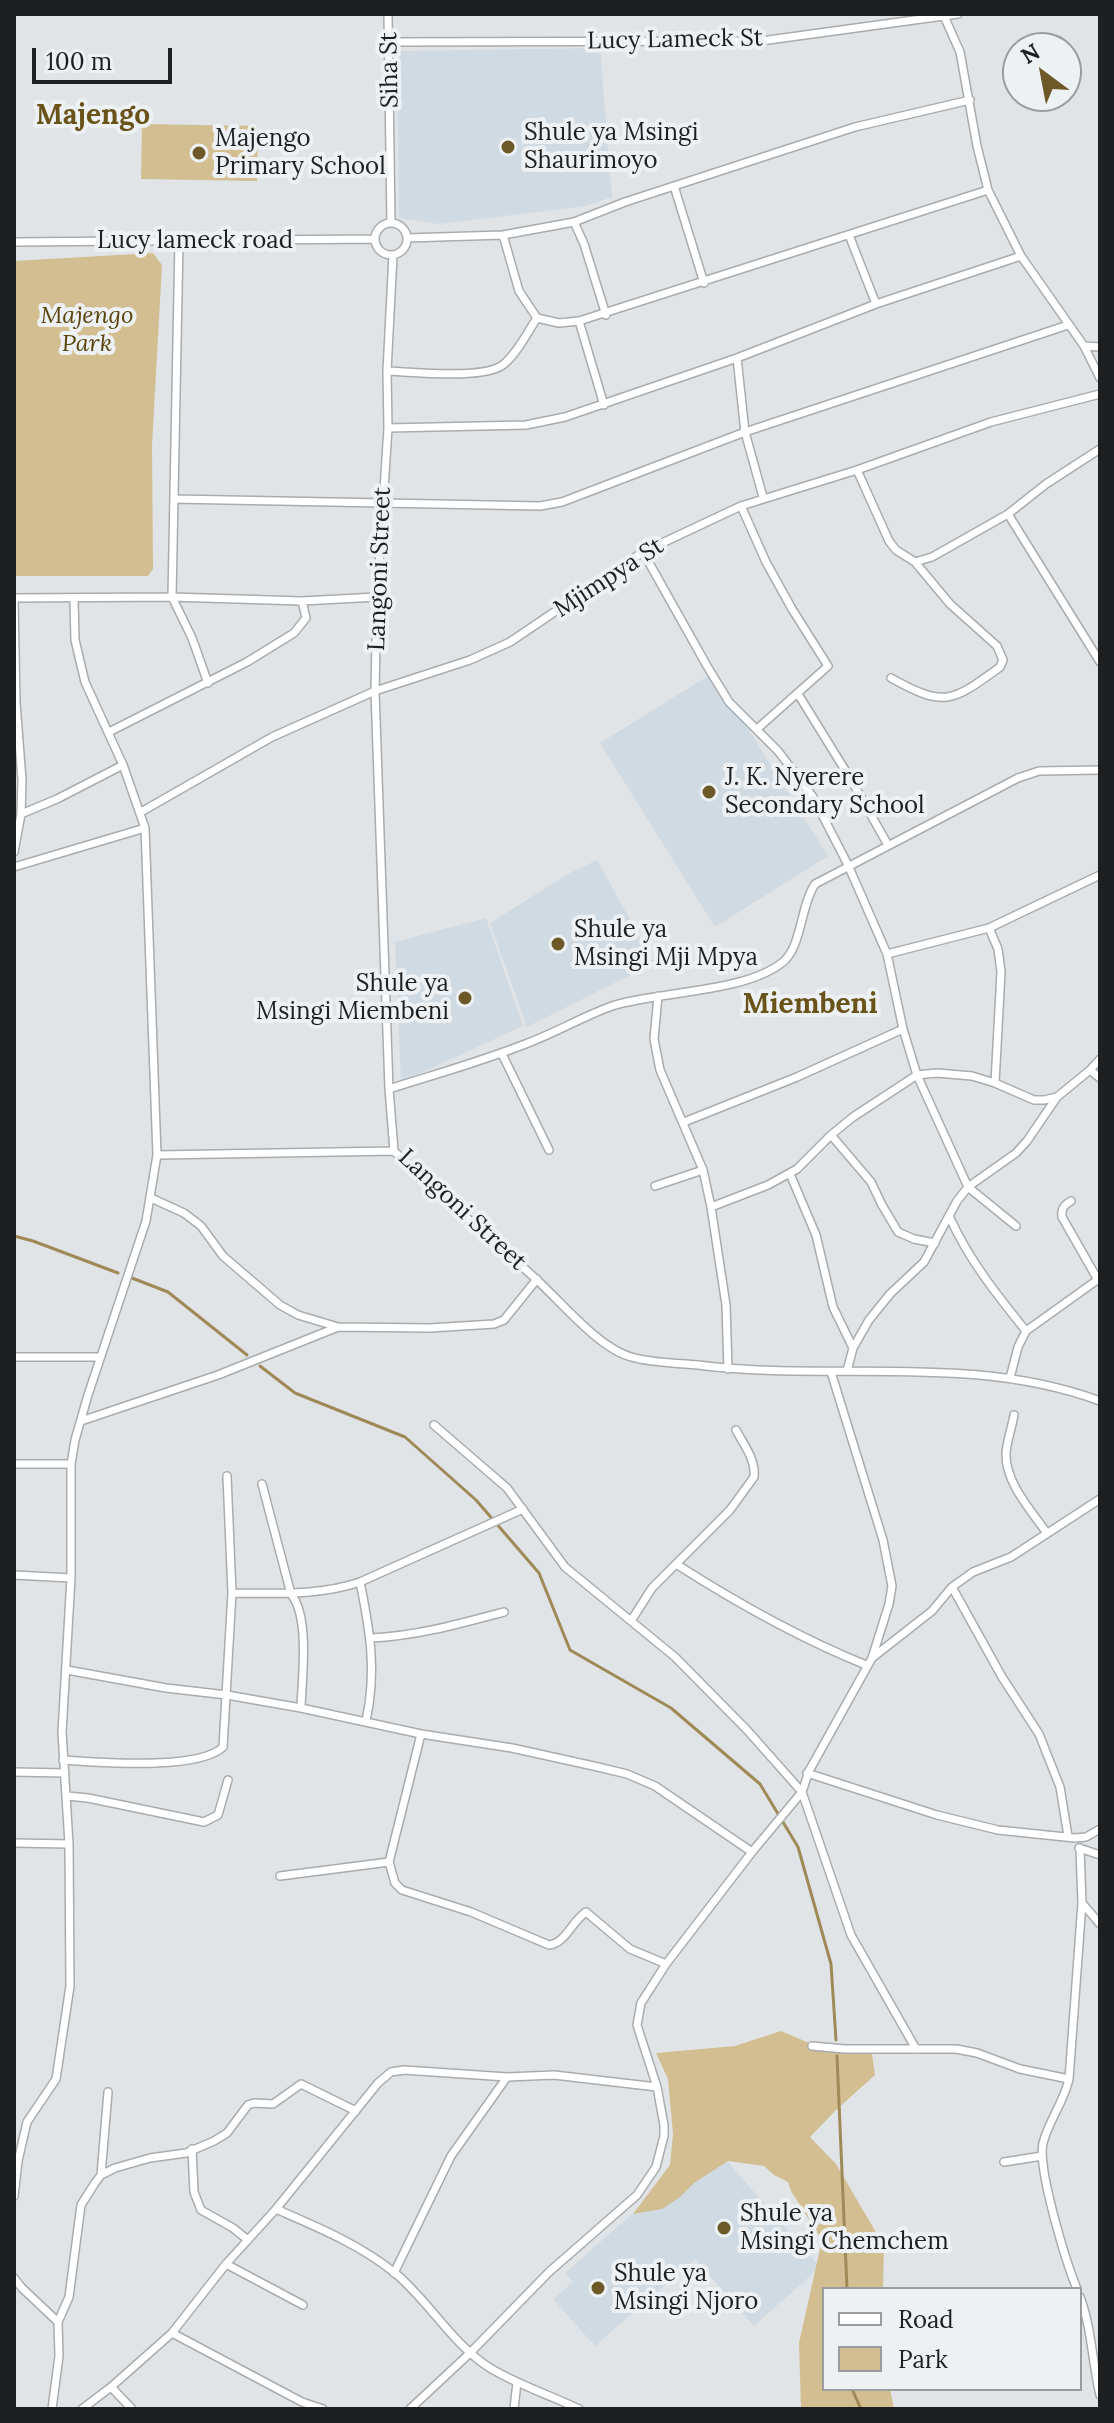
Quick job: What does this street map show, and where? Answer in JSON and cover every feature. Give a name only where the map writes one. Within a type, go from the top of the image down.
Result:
[{"type":"street","name":"Siha St","points":[[388,14],[391,223]]},
{"type":"street","name":"Lucy Lameck St","points":[[390,42],[761,41],[958,14]]},
{"type":"street","points":[[944,16],[960,52],[988,190],[1021,256],[1084,346],[1100,378]]},
{"type":"street","points":[[407,238],[503,235],[574,222],[855,127],[970,100]]},
{"type":"street","points":[[674,186],[704,283]]},
{"type":"street","points":[[503,235],[519,291],[537,318],[559,323],[606,315],[988,190]]},
{"type":"street","points":[[574,222],[606,315]]},
{"type":"street","points":[[391,223],[405,230],[407,238],[405,246],[393,255],[383,253],[375,239],[377,231],[391,223]]},
{"type":"street","points":[[849,235],[876,304]]},
{"type":"street","name":"Lucy lameck road","points":[[14,242],[375,239]]},
{"type":"street","points":[[179,241],[172,597],[192,638],[208,683]]},
{"type":"street","name":"Langoni Street","points":[[393,255],[375,691],[389,1089],[394,1151],[598,1337],[631,1357],[728,1369],[939,1372],[1010,1378],[1065,1388],[1100,1401]]},
{"type":"street","points":[[388,428],[526,425],[565,417],[737,358],[876,304],[1021,256]]},
{"type":"street","points":[[387,371],[486,373],[503,366],[537,318]]},
{"type":"street","points":[[579,321],[604,405]]},
{"type":"street","points":[[174,499],[540,506],[562,502],[745,432],[1068,325]]},
{"type":"street","points":[[1084,346],[1100,347]]},
{"type":"street","points":[[737,358],[745,432],[763,497]]},
{"type":"street","name":"Mjimpya St","points":[[141,812],[253,747],[375,691],[470,660],[510,642],[643,552],[741,506],[857,470],[991,422],[1100,394]]},
{"type":"street","points":[[915,562],[932,557],[1008,514],[1046,484],[1100,449]]},
{"type":"street","points":[[857,470],[889,541],[896,550],[915,562],[950,604],[997,646],[1003,660],[1000,667],[954,697],[940,699],[891,678]]},
{"type":"street","points":[[741,506],[766,562],[828,666],[757,729]]},
{"type":"street","points":[[1008,514],[1100,662]]},
{"type":"street","points":[[643,552],[729,702],[778,751],[813,797],[848,865],[887,954],[903,1029],[917,1075],[968,1187],[1016,1226]]},
{"type":"street","points":[[14,852],[21,814],[22,780],[16,703],[14,598],[172,597],[302,601],[377,597]]},
{"type":"street","points":[[14,2196],[16,2161],[27,2122],[56,2079],[60,2065],[70,1986],[69,1844],[62,1732],[71,1578],[71,1464],[75,1440],[100,1357],[137,1249],[151,1198],[157,1155],[145,828],[123,765],[85,682],[75,640],[74,599]]},
{"type":"street","points":[[109,732],[208,683],[294,633],[306,618],[302,601]]},
{"type":"street","points":[[798,694],[888,845]]},
{"type":"street","points":[[21,814],[123,765]]},
{"type":"street","points":[[389,1089],[502,1054],[610,1007],[739,981],[767,971],[784,961],[794,947],[807,897],[815,884],[1018,778],[1039,771],[1100,770]]},
{"type":"street","points":[[14,867],[145,828]]},
{"type":"street","points":[[887,954],[989,928],[1100,875]]},
{"type":"street","points":[[989,928],[998,949],[1001,972],[995,1083]]},
{"type":"street","points":[[658,996],[654,1039],[660,1070],[703,1170],[711,1207],[726,1305],[728,1369]]},
{"type":"street","points":[[684,1122],[797,1077],[903,1029]]},
{"type":"street","points":[[502,1054],[549,1150]]},
{"type":"street","points":[[847,1371],[853,1348],[880,1304],[924,1262],[957,1201],[968,1187],[1016,1153],[1057,1097],[1100,1059]]},
{"type":"street","points":[[1090,1070],[1100,1078]]},
{"type":"street","points":[[711,1207],[790,1174],[831,1135],[917,1075],[972,1076],[1034,1100],[1057,1097]]},
{"type":"street","points":[[831,1135],[871,1182],[898,1232],[935,1243]]},
{"type":"street","points":[[157,1155],[394,1151]]},
{"type":"street","points":[[655,1186],[703,1170]]},
{"type":"street","points":[[790,1174],[816,1235],[833,1307],[853,1348]]},
{"type":"street","points":[[151,1198],[184,1213],[201,1226],[223,1256],[280,1305],[298,1315],[338,1327],[443,1328],[494,1324],[504,1320],[537,1279]]},
{"type":"street","points":[[1010,1378],[1018,1347],[1026,1331],[1099,1279],[1062,1217],[1061,1211],[1071,1201]]},
{"type":"street","points":[[950,1218],[984,1278],[1026,1331]]},
{"type":"street","points":[[81,1421],[218,1375],[338,1327]]},
{"type":"street","points":[[14,1357],[100,1357]]},
{"type":"street","points":[[410,2409],[549,2272],[637,2195],[648,2180],[660,2157],[664,2136],[657,2087],[637,2025],[645,1996],[752,1852],[802,1792],[807,1773],[869,1662],[892,1586],[883,1540],[831,1372]]},
{"type":"street","points":[[1014,1415],[1006,1451],[1010,1473],[1019,1493],[1046,1532]]},
{"type":"street","points":[[434,1425],[507,1488],[565,1567],[675,1657],[747,1730],[802,1792],[851,1935],[916,2049]]},
{"type":"street","points":[[631,1621],[652,1588],[730,1510],[754,1477],[750,1456],[736,1430]]},
{"type":"street","points":[[14,1464],[71,1464]]},
{"type":"street","points":[[63,1760],[140,1764],[217,1752],[223,1747],[232,1593],[227,1476]]},
{"type":"street","points":[[262,1484],[291,1594],[300,1609],[301,1708]]},
{"type":"street","points":[[869,1662],[932,1611],[952,1587],[973,1572],[1011,1557],[1099,1501]]},
{"type":"street","points":[[232,1593],[291,1594],[339,1589],[523,1509]]},
{"type":"street","points":[[676,1564],[820,1646],[869,1662]]},
{"type":"street","points":[[14,1575],[71,1578]]},
{"type":"street","points":[[360,1582],[371,1638],[373,1676],[366,1721]]},
{"type":"street","points":[[952,1587],[1002,1677],[1039,1734],[1060,1787],[1071,1837],[1080,1848],[1100,1855]]},
{"type":"street","points":[[371,1638],[417,1634],[504,1612]]},
{"type":"street","points":[[67,1670],[301,1708],[421,1734],[512,1748],[627,1774],[655,1786],[752,1852]]},
{"type":"street","points":[[421,1734],[389,1862],[395,1883],[402,1890],[471,1912],[549,1945],[559,1942],[580,1915],[586,1912],[630,1949],[666,1964]]},
{"type":"street","points":[[14,1772],[65,1773]]},
{"type":"street","points":[[807,1773],[870,1795],[998,1830],[1086,1837],[1100,1829]]},
{"type":"street","points":[[67,1796],[204,1822],[218,1815],[228,1780]]},
{"type":"street","points":[[14,1843],[69,1844]]},
{"type":"street","points":[[1076,2287],[1060,2235],[1042,2156],[1050,2121],[1067,2090],[1069,2079],[1082,1903],[1080,1848]]},
{"type":"street","points":[[280,1876],[389,1862]]},
{"type":"street","points":[[1082,1903],[1100,1924]]},
{"type":"street","points":[[812,2046],[845,2049],[938,2048],[977,2053],[1020,2069],[1069,2079]]},
{"type":"street","points":[[82,2409],[172,2333],[226,2264],[276,2209],[378,2083],[391,2072],[507,2077],[554,2075],[657,2087]]},
{"type":"street","points":[[394,2273],[451,2156],[507,2077]]},
{"type":"street","points":[[52,2409],[59,2356],[58,2322],[69,2297],[77,2220],[86,2195],[101,2175],[135,2161],[186,2153],[214,2141],[227,2133],[251,2104],[273,2104],[301,2084],[356,2111]]},
{"type":"street","points":[[101,2175],[108,2092]]},
{"type":"street","points":[[192,2149],[194,2192],[201,2210],[248,2240]]},
{"type":"street","points":[[1004,2162],[1042,2156]]},
{"type":"street","points":[[276,2209],[361,2249],[394,2273],[470,2353],[491,2368],[579,2409]]},
{"type":"street","points":[[226,2264],[303,2305]]},
{"type":"street","points":[[14,2278],[58,2322]]},
{"type":"street","points":[[1082,2302],[1100,2395]]},
{"type":"street","points":[[172,2333],[302,2402],[323,2409]]},
{"type":"street","points":[[514,2409],[517,2382]]},
{"type":"street","points":[[111,2387],[132,2409]]},
{"type":"shaded area","points":[[600,48],[612,197],[586,206],[439,224],[399,218],[397,51]]},
{"type":"shaded area","name":"J. K. Nyerere Secondary School","points":[[713,673],[828,856],[715,927],[600,743]]},
{"type":"shaded area","points":[[597,860],[654,963],[527,1027],[490,923],[568,874]]},
{"type":"shaded area","points":[[486,918],[523,1026],[401,1082],[395,942]]},
{"type":"shaded area","points":[[719,2152],[820,2267],[754,2326],[695,2259],[595,2346],[553,2299],[573,2282],[565,2273],[648,2200]]},
{"type":"green space","name":"Majengo Primary School","points":[[142,124],[258,126],[257,181],[141,179]]},
{"type":"green space","name":"Majengo Park","points":[[153,253],[162,265],[152,445],[153,569],[148,576],[14,576],[14,261]]},
{"type":"green space","points":[[781,2031],[821,2048],[872,2054],[875,2075],[810,2137],[836,2164],[884,2246],[883,2287],[822,2287],[822,2391],[890,2391],[894,2409],[801,2409],[799,2343],[822,2240],[788,2182],[764,2166],[728,2161],[662,2209],[633,2214],[670,2165],[673,2134],[668,2079],[656,2053],[735,2046]]},
{"type":"waterway","points":[[14,1236],[118,1273]]},
{"type":"waterway","points":[[132,1278],[168,1292],[247,1355]]},
{"type":"waterway","points":[[260,1366],[295,1393],[405,1437],[476,1500],[539,1573],[570,1650],[671,1708],[760,1784],[798,1847],[831,1964],[836,2040]]},
{"type":"waterway","points":[[837,2056],[847,2287]]},
{"type":"waterway","points":[[853,2391],[861,2409]]},
{"type":"place","name":"Shule ya Msingi Shaurimoyo","points":[[508,147]]},
{"type":"place","name":"Majengo Primary School","points":[[199,153]]},
{"type":"place","name":"J. K. Nyerere Secondary School","points":[[709,792]]},
{"type":"place","name":"Shule ya Msingi Mji Mpya","points":[[558,944]]},
{"type":"place","name":"Shule ya Msingi Miembeni","points":[[465,998]]},
{"type":"place","name":"Shule ya Msingi Chemchem","points":[[724,2228]]},
{"type":"place","name":"Shule ya Msingi Njoro","points":[[598,2288]]},
{"type":"district","name":"Majengo","points":[[93,116]]},
{"type":"district","name":"Miembeni","points":[[810,1005]]}]
